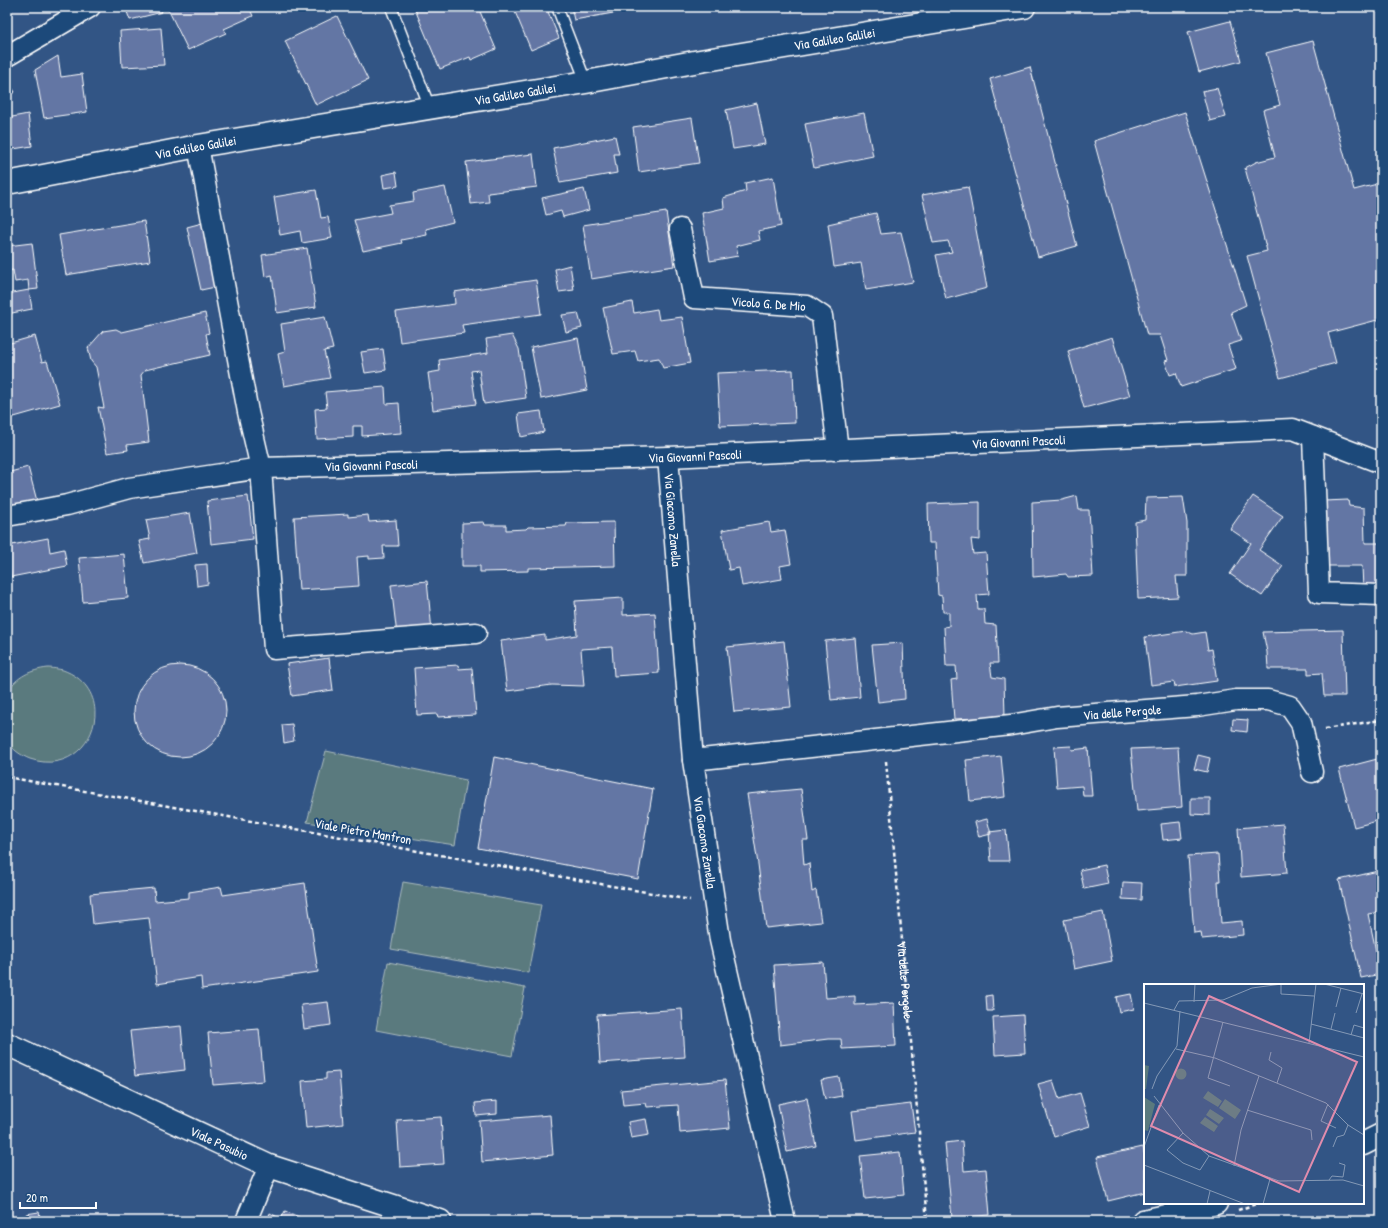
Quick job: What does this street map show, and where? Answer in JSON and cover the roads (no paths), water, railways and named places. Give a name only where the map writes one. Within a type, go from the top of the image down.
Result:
[{"type":"main road","name":"Via Galileo Galilei","points":[[7,183],[198,146],[586,82],[942,14],[1024,7]]},
{"type":"main road","name":"Viale Pasubio","points":[[7,1044],[269,1166],[440,1221]]},
{"type":"main road","points":[[1364,1144],[1381,1135]]},
{"type":"main road","points":[[1143,1221],[1194,1210],[1213,1204]]},
{"type":"street","points":[[7,56],[90,7]]},
{"type":"street","points":[[198,146],[248,412],[261,468],[274,650],[476,633]]},
{"type":"street","name":"Vicolo G. De Mio","points":[[680,229],[694,298],[806,306],[822,316],[837,442],[835,450]]},
{"type":"street","name":"Via Giovanni Pascoli","points":[[7,516],[67,505],[129,488],[261,468],[668,457],[1293,429],[1381,463]]},
{"type":"street","points":[[1313,437],[1319,593],[1381,595]]},
{"type":"street","name":"Via Giacomo Zanella","points":[[668,457],[693,760],[720,940],[785,1221]]},
{"type":"street","name":"Via delle Pergole","points":[[693,760],[1011,725],[1057,717],[1197,706],[1236,700],[1268,700],[1290,706],[1301,722],[1312,772]]},
{"type":"street","points":[[246,1221],[269,1166]]},
{"type":"lane","points":[[391,7],[430,108]]},
{"type":"lane","points":[[557,7],[586,82]]}]
